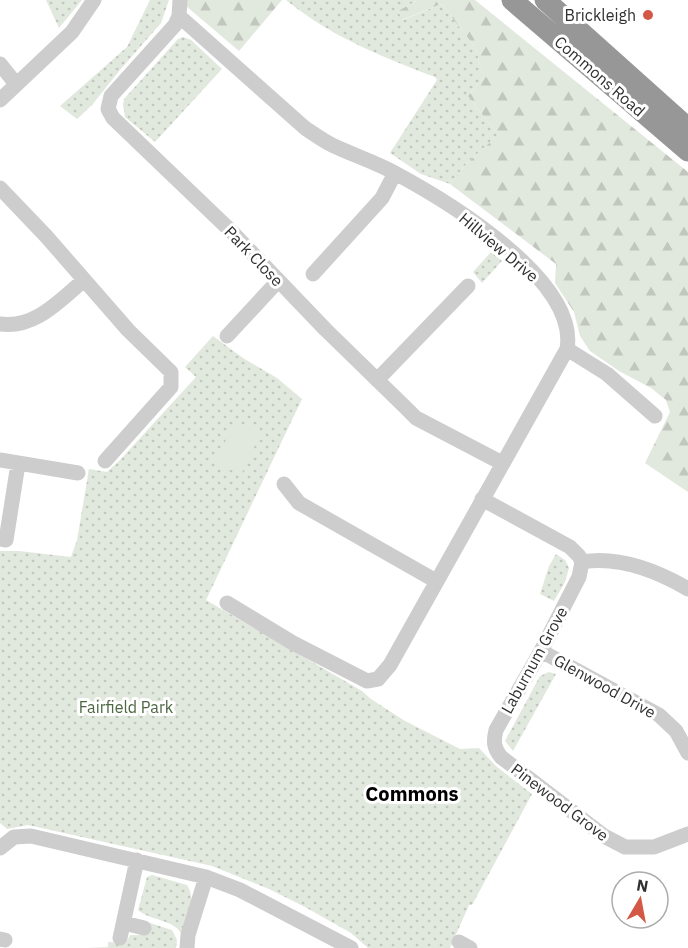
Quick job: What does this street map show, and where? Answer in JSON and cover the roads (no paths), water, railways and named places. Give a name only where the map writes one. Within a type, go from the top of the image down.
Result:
[{"type":"highway","name":"Commons Road","points":[[512,0],[688,152]]},
{"type":"highway","name":"Commons Road","points":[[545,0],[688,128]]},
{"type":"street","points":[[0,100],[72,32],[93,0]]},
{"type":"street","points":[[179,16],[180,0]]},
{"type":"street","name":"Hillview Drive","points":[[179,16],[305,128],[333,146],[395,173],[464,215],[512,253],[554,296],[567,328],[567,349]]},
{"type":"street","name":"Park Close","points":[[179,16],[175,25],[111,96],[108,109],[113,118],[233,233],[416,418],[502,463]]},
{"type":"street","points":[[0,64],[16,84]]},
{"type":"street","points":[[313,274],[382,198],[395,173]]},
{"type":"street","points":[[0,188],[128,330],[168,367],[172,377],[171,387],[105,461]]},
{"type":"street","points":[[0,324],[19,324],[31,321],[84,280]]},
{"type":"street","points":[[226,336],[278,280]]},
{"type":"street","points":[[377,380],[468,286]]},
{"type":"street","points":[[227,603],[293,643],[367,681],[378,679],[390,665],[567,349],[607,374],[655,416]]},
{"type":"street","points":[[0,460],[78,473]]},
{"type":"street","points":[[0,539],[6,540],[18,464]]},
{"type":"street","points":[[285,484],[298,503],[436,581]]},
{"type":"street","points":[[482,499],[570,548],[582,562],[598,559],[623,563],[651,572],[688,590]]},
{"type":"street","name":"Laburnum Grove","points":[[501,757],[495,750],[493,742],[496,730],[541,651],[579,577],[582,562]]},
{"type":"street","name":"Glenwood Drive","points":[[541,651],[659,715],[676,731],[688,753]]},
{"type":"street","name":"Pinewood Grove","points":[[501,757],[563,806],[625,848],[654,847],[688,834]]},
{"type":"street","points":[[0,848],[14,837],[31,836],[206,877],[240,890],[351,948]]},
{"type":"street","points":[[137,860],[122,930],[144,928]]},
{"type":"street","points":[[187,948],[188,935],[206,877]]},
{"type":"place","name":"Brickleigh","points":[[648,15]]},
{"type":"district","name":"Commons","points":[[412,793]]},
{"type":"park label","name":"Fairfield Park","points":[[126,707]]}]
